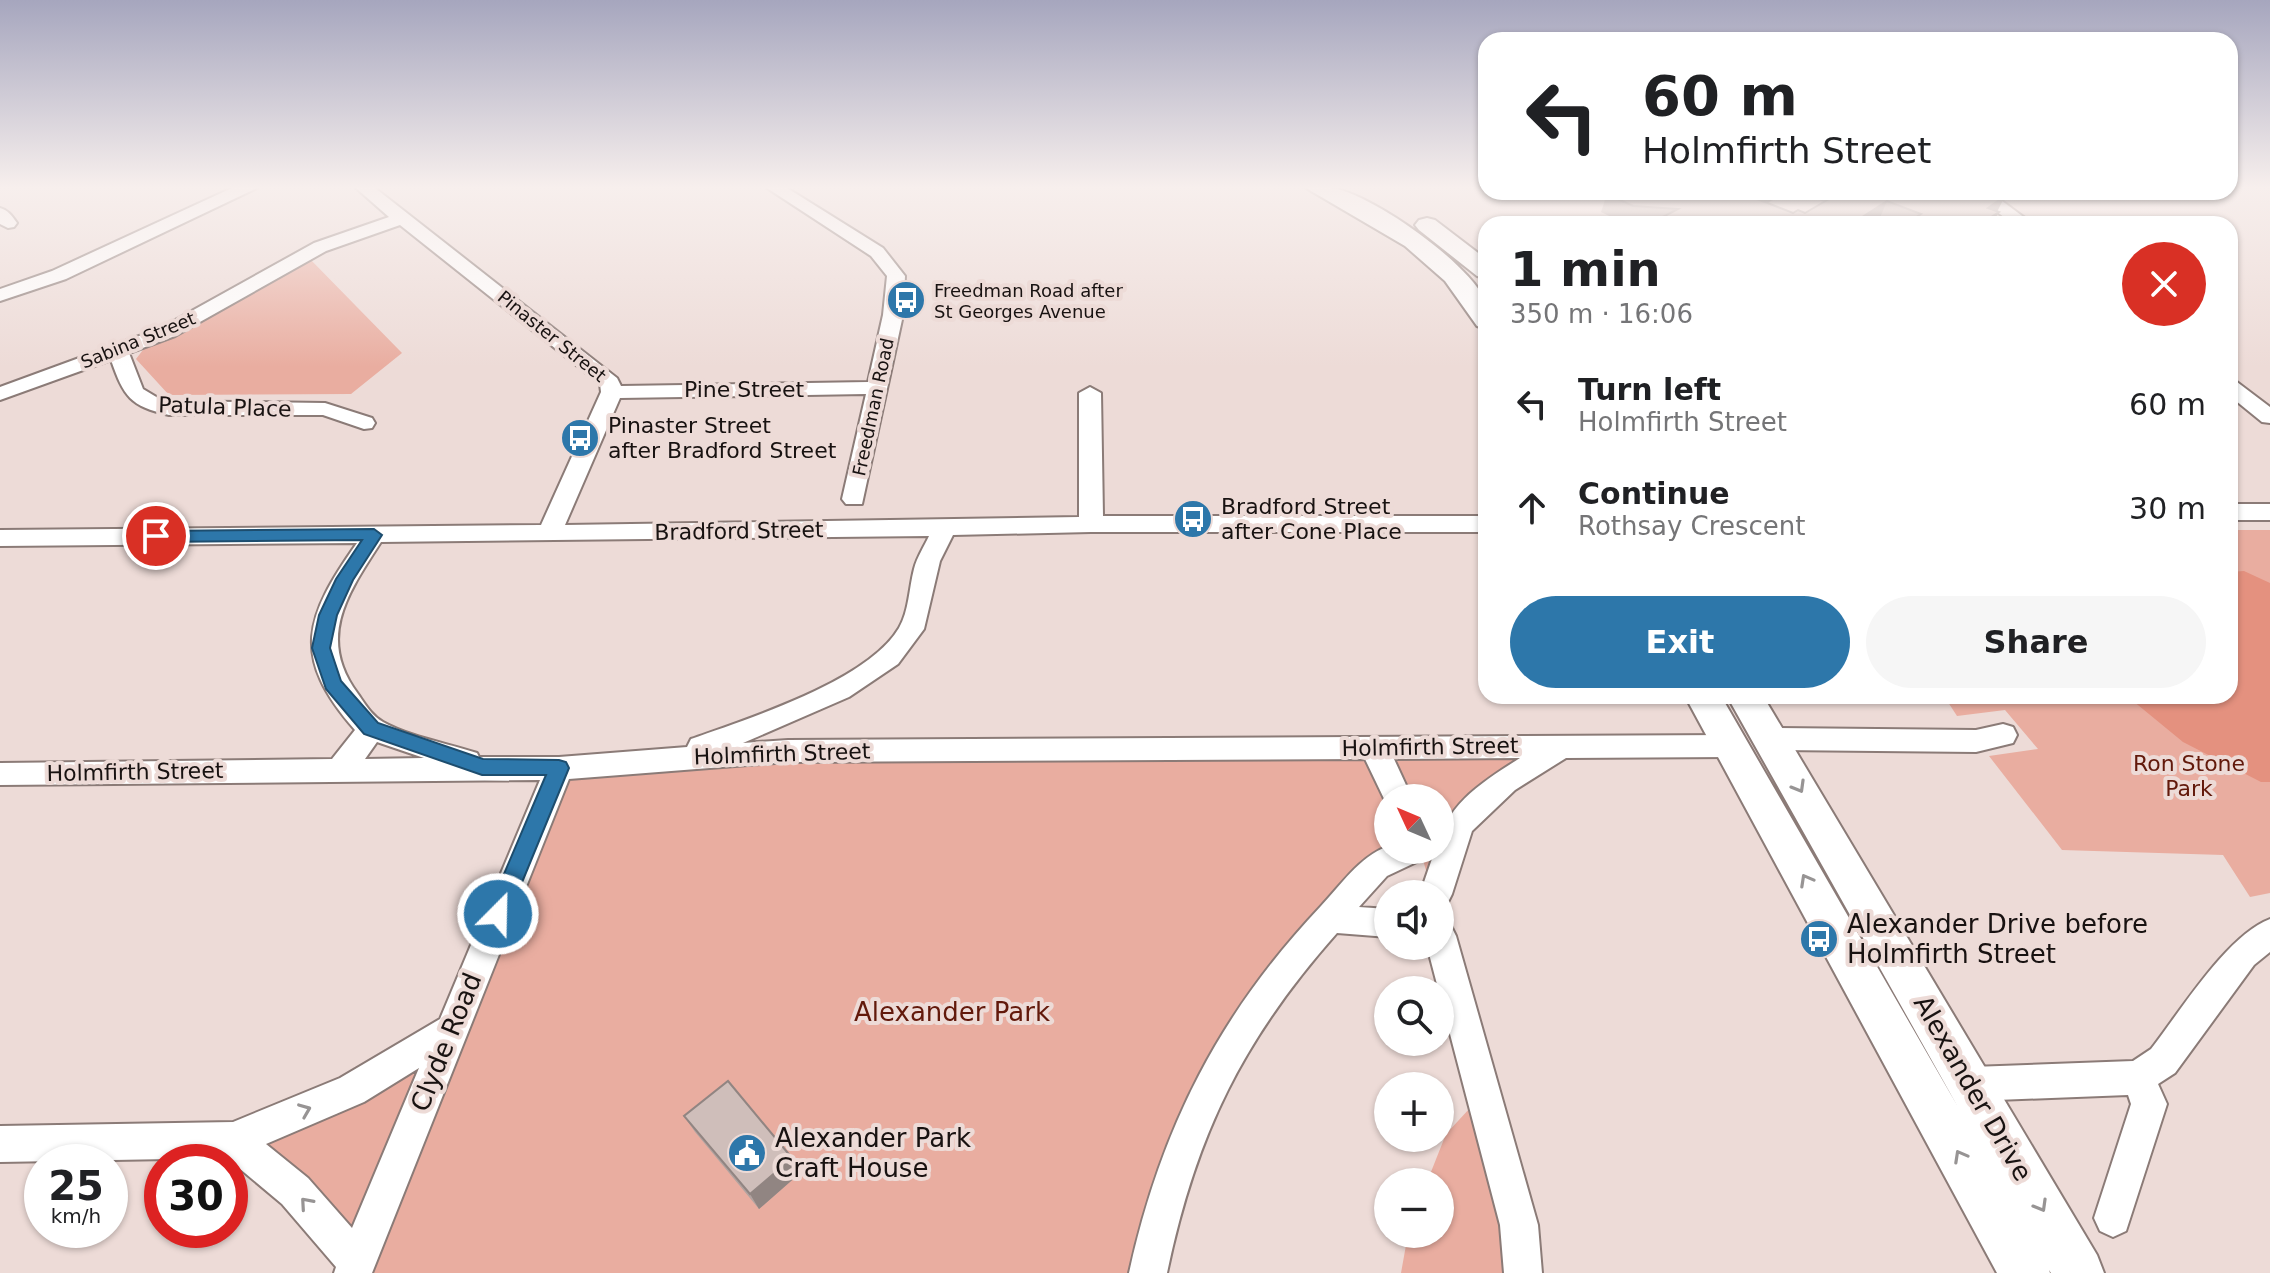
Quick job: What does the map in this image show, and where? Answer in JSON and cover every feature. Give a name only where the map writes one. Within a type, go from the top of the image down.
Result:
[{"type":"main road","points":[[1425,247],[1466,290],[1478,309]]},
{"type":"main road","points":[[1456,247],[1478,265]]},
{"type":"main road","name":"Alexander Drive","points":[[1711,704],[1751,743],[1972,1084],[2079,1273]]},
{"type":"main road","name":"Alexander Drive","points":[[1746,704],[1751,743],[2025,1273]]},
{"type":"street","points":[[0,295],[69,271],[115,247]]},
{"type":"street","name":"Sabina Street","points":[[0,394],[185,324],[319,247]]},
{"type":"street","name":"Pinaster Street","points":[[440,247],[603,373],[610,382],[612,392],[549,533]]},
{"type":"street","name":"Freedman Road","points":[[854,499],[897,283],[893,269],[870,247]]},
{"type":"street","name":"Patula Place","points":[[118,350],[138,399],[149,405],[169,409],[325,409],[364,423]]},
{"type":"street","name":"Pine Street","points":[[612,392],[876,388]]},
{"type":"street","points":[[2238,392],[2270,417]]},
{"type":"street","points":[[1090,393],[1091,524]]},
{"type":"street","points":[[2238,512],[2270,512]]},
{"type":"street","name":"Bradford Street","points":[[0,538],[1478,522]]},
{"type":"street","points":[[671,758],[791,712],[853,681],[905,639],[916,618],[928,562],[943,528]]},
{"type":"street","points":[[374,535],[345,579],[328,615],[321,648],[332,684],[371,729],[482,767]]},
{"type":"street","points":[[788,751],[791,712]]},
{"type":"street","points":[[341,769],[371,729]]},
{"type":"street","name":"Holmfirth Street","points":[[0,774],[559,768],[788,751],[1375,749],[1976,741],[2003,735]]},
{"type":"street","name":"Holmfirth Street","points":[[1439,880],[1459,824],[1505,782],[1565,745]]},
{"type":"street","points":[[1375,749],[1391,784]]},
{"type":"street","name":"Clyde Road","points":[[355,1267],[559,768]]},
{"type":"street","points":[[1148,1273],[1155,1235],[1188,1129],[1239,1029],[1298,951],[1382,864]]},
{"type":"street","points":[[1330,918],[1374,922]]},
{"type":"street","points":[[1972,1084],[2138,1078],[2163,1061],[2243,955],[2270,933]]},
{"type":"street","points":[[1442,960],[1519,1225],[1523,1273]]},
{"type":"street","points":[[0,1144],[233,1140],[352,1090],[449,1031]]},
{"type":"street","points":[[2113,1218],[2149,1104],[2138,1078]]},
{"type":"street","points":[[233,1140],[295,1191],[355,1267]]},
{"type":"green space","points":[[309,258],[402,353],[351,394],[169,395],[136,359],[146,346]]},
{"type":"green space","name":"Ron Stone Park","points":[[2238,530],[2270,530],[2270,893],[2250,897],[2223,855],[2062,850],[1989,756],[2038,749],[2005,710],[1957,716],[1949,704],[2238,704]]},
{"type":"green space","name":"Alexander Park","points":[[1565,745],[1459,824],[1454,837],[1454,784],[1374,784],[1374,864],[1381,864],[1239,1029],[1148,1273],[358,1273],[357,1262],[248,1155],[248,1144],[237,1144],[233,1140],[449,1031],[559,768],[671,758]]},
{"type":"green space","name":"Alexander Park","points":[[1424,864],[1444,864],[1438,880],[1429,880]]},
{"type":"green space","points":[[1482,1095],[1523,1273],[1401,1273],[1405,1248],[1454,1248],[1454,1168],[1433,1168],[1439,1152],[1454,1152],[1454,1125]]},
{"type":"shaded area","points":[[2238,571],[2244,571],[2270,583],[2270,782],[2261,782],[2183,742],[2137,704],[2238,704]]},
{"type":"building","name":"Alexander Park Craft House","points":[[728,1081],[792,1158],[750,1194],[684,1116]]},
{"type":"place","name":"Freedman Road after St Georges Avenue","points":[[906,300]]},
{"type":"place","name":"Pinaster Street after Bradford Street","points":[[580,438]]},
{"type":"place","name":"Bradford Street after Cone Place","points":[[1193,519]]},
{"type":"place","name":"Alexander Drive before Holmfirth Street","points":[[1819,939]]},
{"type":"place","name":"Alexander Park Craft House","points":[[747,1153]]},
{"type":"route","points":[[156,536],[374,535],[345,579],[328,615],[321,648],[332,684],[371,729],[482,767],[559,768],[498,914]]}]
